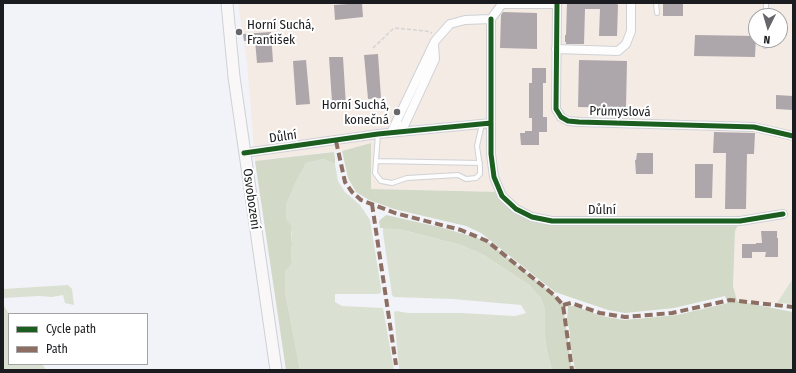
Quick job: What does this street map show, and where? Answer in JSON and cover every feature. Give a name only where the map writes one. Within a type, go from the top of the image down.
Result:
[{"type":"main road","name":"Osvobození","points":[[228,3],[234,77],[276,370]]},
{"type":"street","points":[[391,133],[437,40],[450,24],[465,20],[491,20],[502,4],[557,3]]},
{"type":"street","name":"Průmyslová","points":[[557,3],[556,109],[561,117],[568,121],[754,126],[793,136]]},
{"type":"street","points":[[556,49],[618,50],[626,44],[631,31],[631,3]]},
{"type":"street","name":"Důlní","points":[[491,20],[491,154],[494,177],[502,196],[516,209],[532,217],[552,221],[740,221],[783,214]]},
{"type":"street","name":"Důlní","points":[[244,153],[378,134],[491,122]]},
{"type":"lane","points":[[656,3],[657,13]]},
{"type":"lane","points":[[378,134],[376,173],[381,181],[392,183],[407,178],[458,175],[466,179],[476,178],[480,174],[477,146],[482,123]]},
{"type":"lane","points":[[376,161],[480,163]]},
{"type":"path","points":[[373,48],[394,28],[426,31],[437,40]]},
{"type":"shaded area","points":[[238,3],[793,3],[793,278],[777,303],[737,301],[733,286],[735,231],[739,222],[532,217],[500,192],[371,189],[370,143],[346,150],[255,161],[247,62]]},
{"type":"green space","points":[[371,143],[371,189],[500,192],[532,217],[740,221],[735,231],[733,286],[737,301],[793,312],[793,370],[575,370],[567,320],[568,306],[574,306],[602,316],[624,320],[677,315],[728,303],[725,296],[674,308],[625,313],[608,310],[555,292],[481,233],[466,226],[394,209],[369,200],[356,192],[348,178],[342,151]]},
{"type":"green space","points":[[334,152],[335,164],[324,159],[306,163],[286,205],[286,218],[291,226],[292,263],[285,271],[285,291],[300,370],[286,370],[255,161]]},
{"type":"green space","points":[[324,159],[335,164],[338,181],[345,192],[360,205],[370,220],[381,288],[381,293],[377,294],[335,294],[335,302],[342,306],[383,308],[394,370],[300,370],[285,291],[285,270],[292,263],[292,234],[286,218],[286,205],[306,163]]},
{"type":"green space","points":[[386,215],[443,228],[487,241],[554,295],[563,305],[572,370],[552,370],[545,337],[545,309],[541,298],[528,284],[482,254],[461,245],[399,229],[380,228],[379,221]]},
{"type":"green space","points":[[385,227],[399,229],[461,245],[482,254],[528,284],[541,298],[545,309],[545,337],[552,370],[394,370],[399,369],[394,312],[396,311],[408,313],[462,313],[515,316],[526,313],[521,305],[453,299],[394,297],[392,295],[383,233],[383,229]]},
{"type":"green space","points":[[793,278],[793,304],[777,303]]},
{"type":"green space","points":[[68,285],[72,289],[74,305],[65,303],[63,295],[52,297],[39,296],[3,298],[3,289]]},
{"type":"green space","points":[[3,304],[8,313],[8,365],[43,365],[46,370],[3,370]]},
{"type":"building","points":[[362,3],[363,17],[335,20],[334,5]]},
{"type":"building","points":[[567,3],[616,3],[618,5],[617,36],[599,36],[600,9],[585,9],[584,44],[566,44],[565,35]]},
{"type":"building","points":[[663,3],[683,3],[683,16],[663,16]]},
{"type":"building","points":[[503,12],[537,13],[537,49],[500,48],[501,15]]},
{"type":"building","points":[[271,32],[273,62],[257,63],[255,40],[244,41],[243,34]]},
{"type":"building","points":[[695,35],[748,36],[748,48],[755,48],[755,57],[694,56]]},
{"type":"building","points":[[378,54],[381,98],[368,99],[364,55]]},
{"type":"building","points":[[329,57],[343,57],[346,106],[338,106],[338,102],[332,102]]},
{"type":"building","points":[[306,60],[310,104],[296,105],[293,61]]},
{"type":"building","points":[[579,60],[627,61],[626,108],[578,107]]},
{"type":"building","points":[[532,68],[546,68],[546,83],[543,83],[543,117],[547,117],[547,132],[539,132],[539,145],[521,145],[520,133],[532,131],[532,118],[529,118],[529,83],[532,83]]},
{"type":"building","points":[[776,95],[793,96],[793,110],[776,109]]},
{"type":"building","points":[[714,132],[755,133],[754,154],[747,154],[746,209],[725,209],[726,153],[713,153]]},
{"type":"building","points":[[637,153],[653,153],[653,174],[636,174],[635,160]]},
{"type":"building","points":[[695,164],[713,164],[712,198],[695,198]]},
{"type":"building","points":[[761,231],[777,231],[778,257],[765,257],[766,252],[752,252],[752,258],[742,258],[742,244],[762,243]]},
{"type":"marked path","points":[[336,141],[345,182],[352,192],[361,200],[395,213],[461,230],[487,241],[554,295],[563,305],[572,370]]},
{"type":"marked path","points":[[372,204],[396,365]]},
{"type":"marked path","points":[[563,305],[571,303],[600,313],[625,317],[672,313],[730,300],[793,307]]},
{"type":"cycle path","points":[[557,3],[556,109],[561,117],[568,121],[754,127],[793,136]]},
{"type":"cycle path","points":[[491,19],[491,154],[494,177],[502,196],[516,209],[532,217],[552,221],[740,221],[783,214]]},
{"type":"cycle path","points":[[244,153],[378,134],[491,123]]},
{"type":"place","name":"Horní Suchá, František","points":[[239,32]]},
{"type":"place","name":"Horní Suchá, konečná","points":[[397,112]]}]
